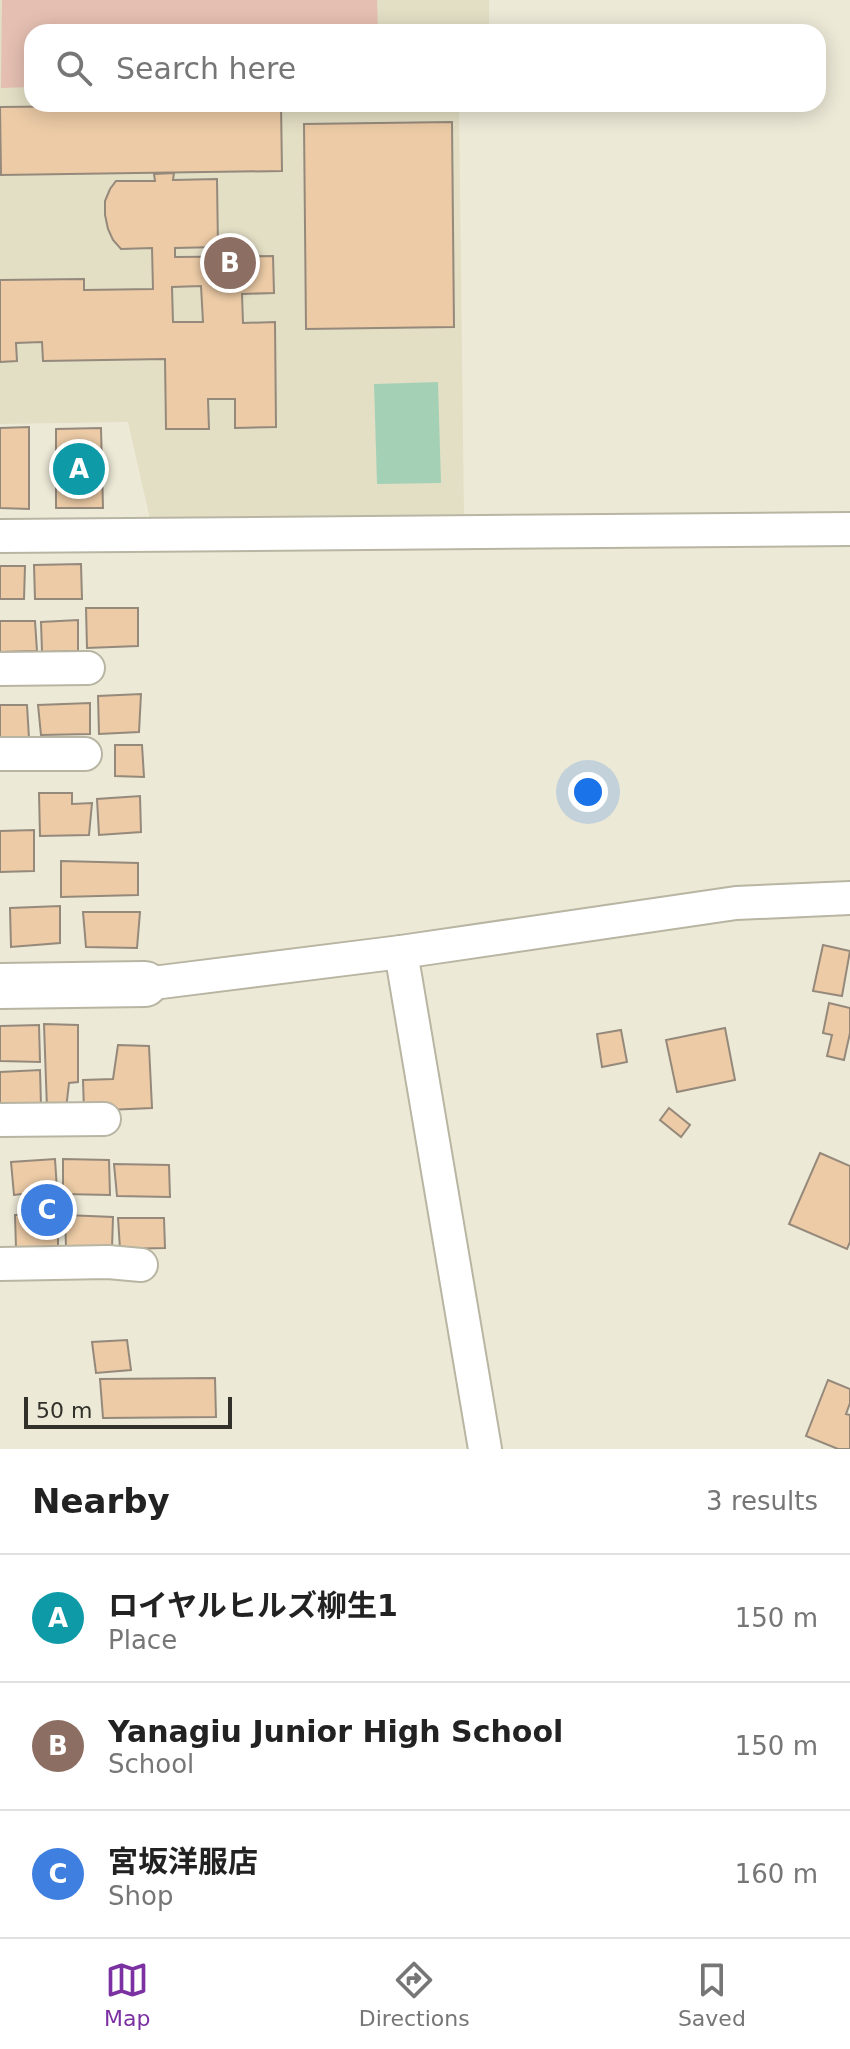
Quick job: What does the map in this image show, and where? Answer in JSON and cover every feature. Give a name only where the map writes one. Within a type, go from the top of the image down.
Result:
[{"type":"street","points":[[0,536],[850,529]]},
{"type":"street","points":[[0,669],[88,668]]},
{"type":"street","points":[[0,754],[85,754]]},
{"type":"street","points":[[0,986],[145,984],[401,952],[736,903],[850,898]]},
{"type":"street","points":[[401,952],[485,1449]]},
{"type":"street","points":[[0,1120],[104,1119]]},
{"type":"street","points":[[0,1264],[108,1262],[141,1265]]},
{"type":"shaded area","points":[[0,0],[489,0],[489,24],[24,24],[24,112],[459,112],[464,516],[150,519],[128,422],[0,424]]},
{"type":"shaded area","points":[[2,0],[377,0],[378,24],[24,24],[24,87],[1,88]]},
{"type":"shaded area","points":[[438,382],[441,483],[377,484],[374,384]]},
{"type":"building","points":[[0,107],[24,107],[24,112],[281,112],[282,171],[1,175]]},
{"type":"building","points":[[452,122],[454,327],[306,329],[304,124]]},
{"type":"building","points":[[174,173],[173,180],[217,179],[218,247],[175,248],[175,257],[273,256],[274,293],[242,294],[243,323],[275,322],[276,427],[235,428],[235,399],[208,399],[209,429],[166,429],[165,359],[43,361],[42,342],[16,343],[17,361],[0,362],[0,280],[84,279],[84,290],[153,289],[152,248],[121,249],[108,229],[105,201],[116,181],[155,181],[154,174]],"holes":[[[201,286],[203,322],[173,322],[172,287]]]},
{"type":"building","points":[[29,427],[29,509],[0,508],[0,428]]},
{"type":"building","points":[[101,428],[103,508],[56,508],[56,429]]},
{"type":"building","points":[[81,564],[82,599],[35,599],[34,565]]},
{"type":"building","points":[[0,566],[25,566],[24,599],[0,599]]},
{"type":"building","points":[[86,608],[138,608],[138,646],[87,648]]},
{"type":"building","points":[[78,620],[78,651],[42,652],[41,622]]},
{"type":"building","points":[[0,621],[35,621],[37,651],[0,652]]},
{"type":"building","points":[[141,694],[139,732],[99,734],[98,696]]},
{"type":"building","points":[[90,703],[90,734],[41,735],[38,705]]},
{"type":"building","points":[[0,705],[27,705],[29,738],[0,739]]},
{"type":"building","points":[[115,745],[142,745],[144,777],[115,776]]},
{"type":"building","points":[[39,793],[72,793],[72,804],[92,803],[89,835],[40,836]]},
{"type":"building","points":[[140,796],[141,832],[99,835],[97,799]]},
{"type":"building","points":[[34,830],[34,871],[0,872],[0,831]]},
{"type":"building","points":[[61,861],[138,863],[138,895],[61,897]]},
{"type":"building","points":[[60,906],[60,943],[11,947],[10,908]]},
{"type":"building","points":[[83,912],[140,912],[137,948],[86,947]]},
{"type":"building","points":[[823,945],[850,951],[842,996],[813,991]]},
{"type":"building","points":[[829,1003],[850,1008],[850,1033],[844,1060],[827,1056],[832,1035],[823,1033]]},
{"type":"building","points":[[44,1024],[78,1025],[78,1082],[69,1083],[66,1109],[47,1109]]},
{"type":"building","points":[[39,1025],[40,1062],[0,1061],[0,1026]]},
{"type":"building","points":[[725,1028],[735,1080],[677,1092],[666,1040]]},
{"type":"building","points":[[621,1030],[627,1062],[602,1067],[597,1034]]},
{"type":"building","points":[[118,1045],[149,1046],[152,1108],[84,1111],[83,1080],[113,1079]]},
{"type":"building","points":[[40,1070],[41,1105],[0,1107],[0,1072]]},
{"type":"building","points":[[669,1108],[690,1125],[681,1137],[660,1120]]},
{"type":"building","points":[[820,1153],[850,1166],[850,1242],[847,1249],[789,1224]]},
{"type":"building","points":[[55,1159],[57,1190],[14,1195],[11,1162]]},
{"type":"building","points":[[63,1159],[109,1160],[110,1195],[63,1194]]},
{"type":"building","points":[[114,1164],[169,1165],[170,1197],[117,1196]]},
{"type":"building","points":[[58,1214],[58,1248],[16,1248],[15,1215]]},
{"type":"building","points":[[65,1215],[113,1217],[112,1249],[66,1248]]},
{"type":"building","points":[[118,1218],[164,1218],[165,1248],[120,1249]]},
{"type":"building","points":[[127,1340],[131,1370],[96,1373],[92,1342]]},
{"type":"building","points":[[215,1378],[216,1417],[103,1418],[100,1379]]},
{"type":"building","points":[[828,1380],[850,1389],[846,1414],[850,1415],[850,1449],[838,1449],[806,1436]]},
{"type":"place","name":"Yanagiu Junior High School","points":[[230,263]]},
{"type":"place","name":"ロイヤルヒルズ柳生1","points":[[79,469]]},
{"type":"place","name":"宮坂洋服店","points":[[47,1210]]}]
